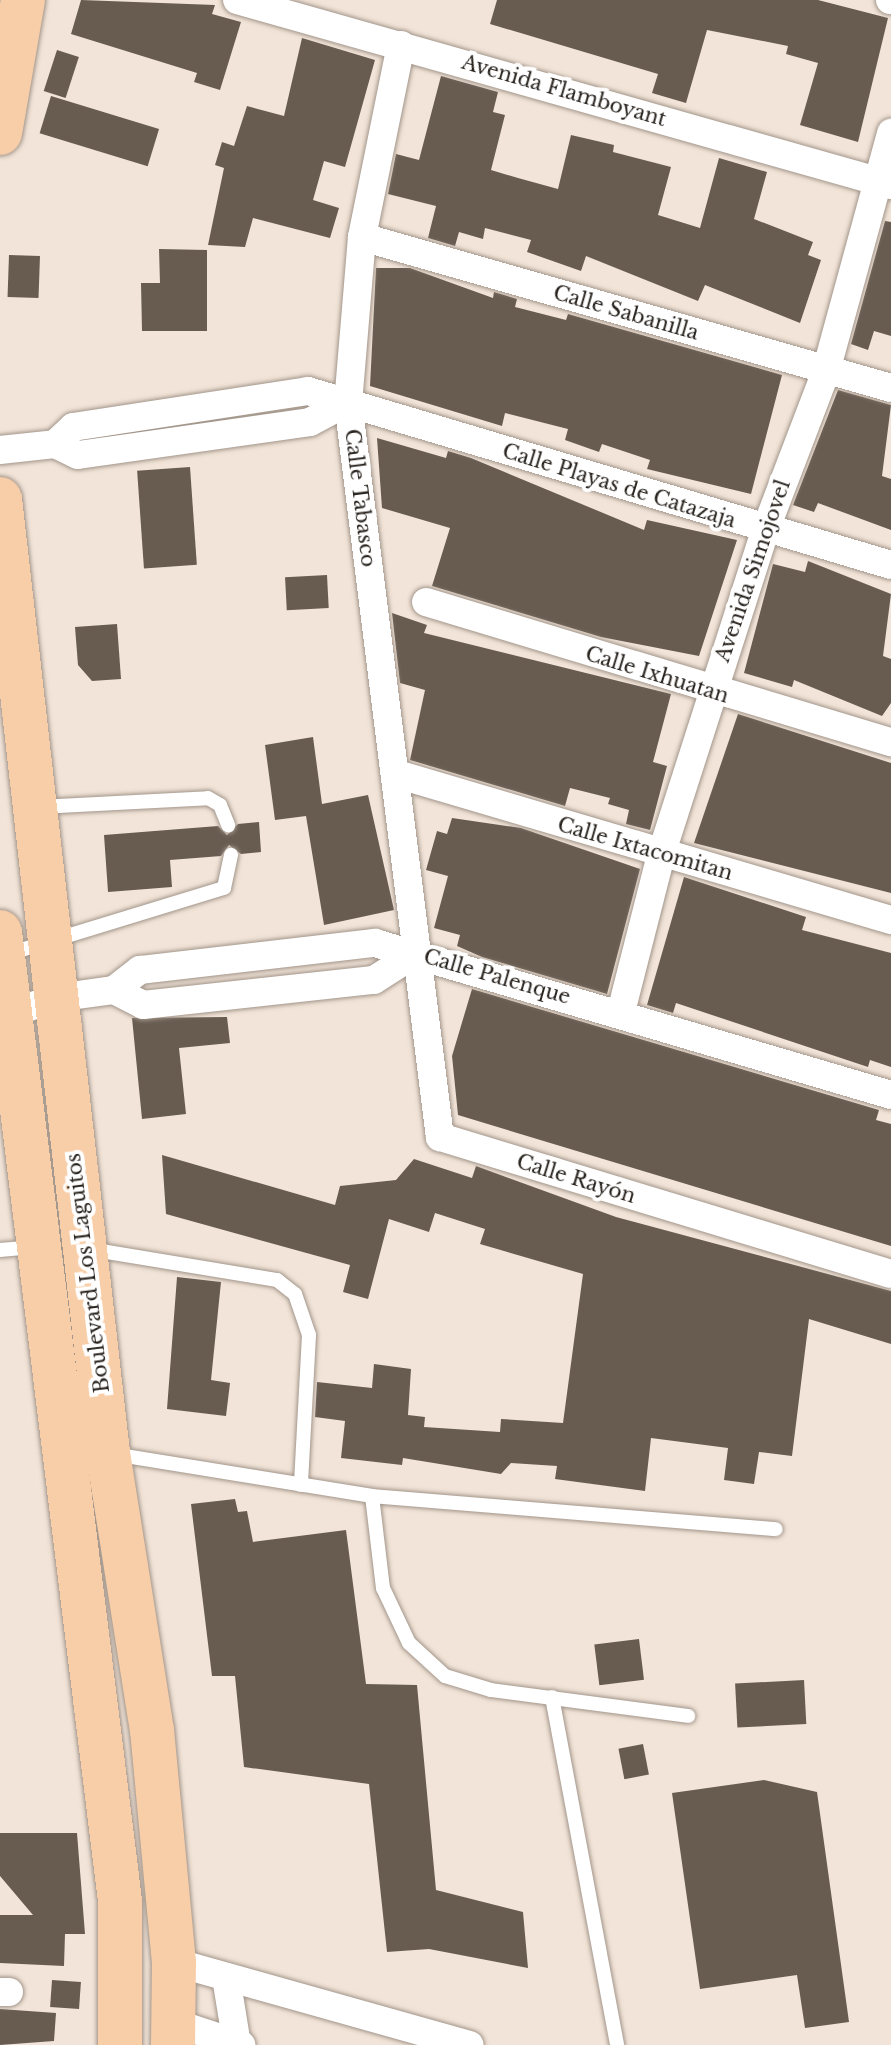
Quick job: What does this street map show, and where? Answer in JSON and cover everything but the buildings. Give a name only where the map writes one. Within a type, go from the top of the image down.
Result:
[{"type":"main road","points":[[0,133],[23,0]]},
{"type":"main road","name":"Boulevard Los Laguitos","points":[[0,499],[108,1453],[152,1730],[174,1962],[174,2034]]},
{"type":"main road","points":[[1,944],[19,1249],[120,1901],[120,2045]]},
{"type":"street","name":"Avenida Flamboyant","points":[[237,0],[884,183]]},
{"type":"street","name":"Calle Tabasco","points":[[401,45],[362,237],[348,402],[400,775],[416,953]]},
{"type":"street","name":"Avenida Simojovel","points":[[621,1012],[661,855],[712,692],[765,531],[826,371],[884,183],[891,133]]},
{"type":"street","name":"Calle Sabanilla","points":[[362,237],[891,388]]},
{"type":"street","points":[[0,450],[55,444],[78,455],[310,422],[348,402]]},
{"type":"street","name":"Calle Playas de Catazaja","points":[[348,402],[765,531],[891,565]]},
{"type":"street","name":"Calle Ixhuatan","points":[[426,602],[712,692],[891,742]]},
{"type":"street","name":"Calle Ixtacomitan","points":[[400,775],[661,855],[891,920]]},
{"type":"street","name":"Calle Palenque","points":[[5,1017],[56,998],[114,990],[143,1005],[374,980],[416,953],[891,1095]]},
{"type":"street","name":"Calle Rayón","points":[[416,953],[440,1137],[891,1274]]},
{"type":"street","points":[[174,1962],[470,2045]]},
{"type":"street","points":[[174,2034],[238,2045],[226,1977]]},
{"type":"lane","points":[[35,807],[208,798],[220,805],[228,825]]},
{"type":"lane","points":[[1,944],[50,941],[224,888],[231,855]]},
{"type":"lane","points":[[85,1249],[277,1280],[295,1294],[309,1335],[301,1485]]},
{"type":"lane","points":[[108,1453],[372,1496],[776,1529]]},
{"type":"lane","points":[[372,1496],[383,1588],[409,1643],[445,1676],[552,1697],[688,1716]]},
{"type":"lane","points":[[552,1697],[617,2045]]}]
